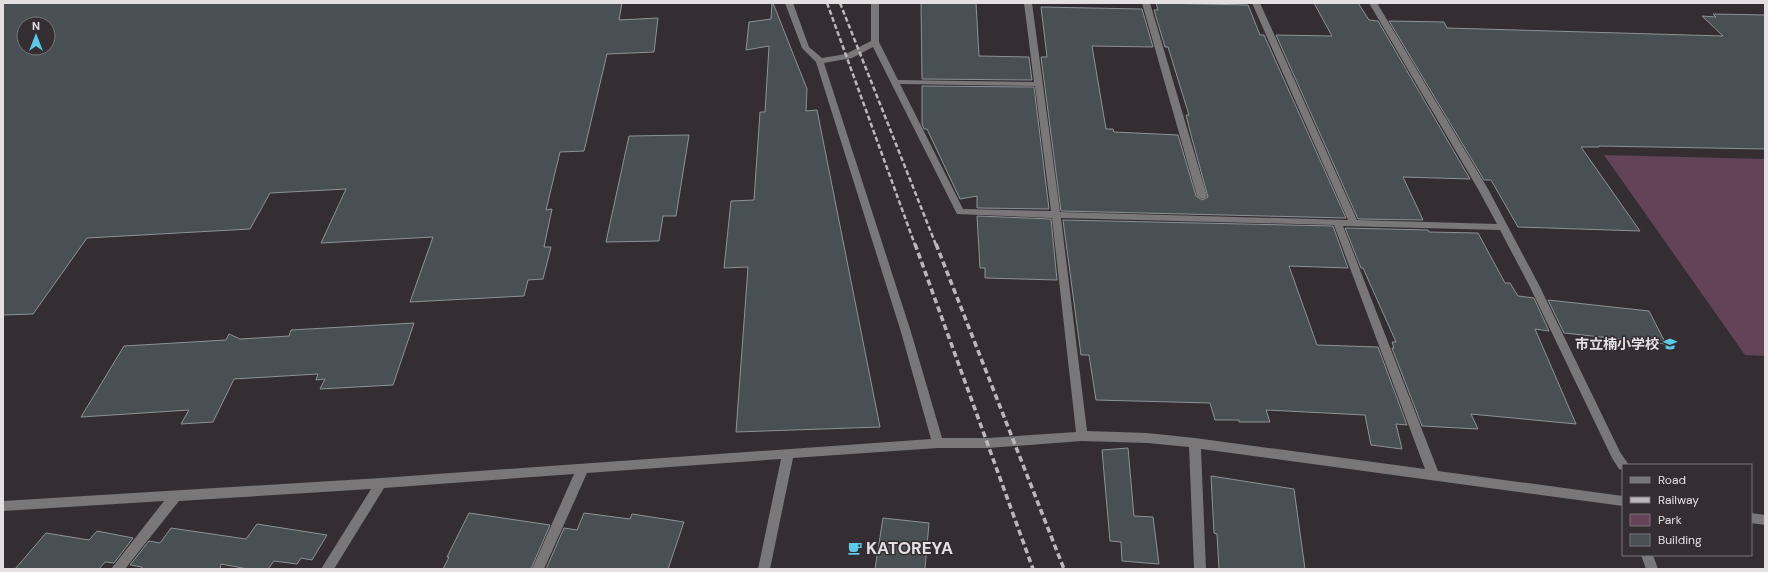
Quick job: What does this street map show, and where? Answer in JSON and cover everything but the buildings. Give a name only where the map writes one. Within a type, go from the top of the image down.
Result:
[{"type":"street","points":[[789,3],[806,48],[820,61],[906,332],[938,443]]},
{"type":"street","points":[[875,3],[875,42],[960,212],[1503,227]]},
{"type":"street","points":[[1028,3],[1056,215],[1082,436]]},
{"type":"street","points":[[1146,3],[1202,196]]},
{"type":"street","points":[[1256,3],[1354,223]]},
{"type":"street","points":[[1373,3],[1483,189],[1534,285],[1616,455],[1622,464]]},
{"type":"street","points":[[820,61],[847,58],[860,53],[875,42]]},
{"type":"street","points":[[895,82],[1039,84]]},
{"type":"street","points":[[1337,222],[1366,291],[1386,350],[1434,476]]},
{"type":"street","points":[[3,506],[381,483],[938,443],[988,443],[1082,436],[1147,438],[1195,443],[1622,501]]},
{"type":"street","points":[[1195,443],[1200,569]]},
{"type":"street","points":[[764,569],[788,453]]},
{"type":"street","points":[[538,569],[583,468]]},
{"type":"street","points":[[327,569],[381,483]]},
{"type":"street","points":[[117,569],[176,495]]},
{"type":"street","points":[[1752,518],[1765,520]]},
{"type":"street","points":[[1647,556],[1652,569]]},
{"type":"green space","points":[[1604,155],[1765,159],[1765,356],[1745,355]]},
{"type":"railway","points":[[827,3],[915,245]]},
{"type":"railway","points":[[840,3],[936,245]]},
{"type":"railway","points":[[915,244],[1033,569]]},
{"type":"railway","points":[[936,244],[1064,569]]},
{"type":"place","name":"市立楠小学校","points":[[1670,344]]},
{"type":"place","name":"KATOREYA","points":[[855,548]]}]
